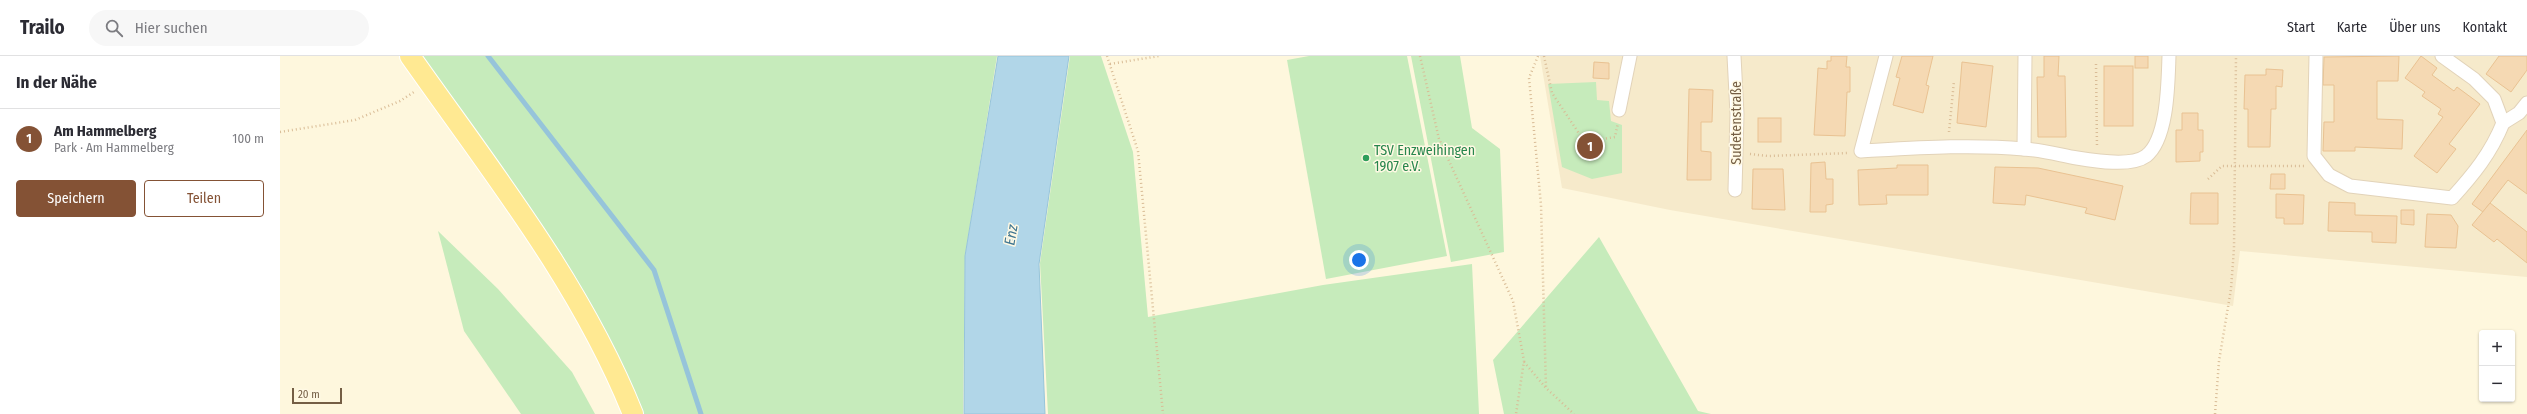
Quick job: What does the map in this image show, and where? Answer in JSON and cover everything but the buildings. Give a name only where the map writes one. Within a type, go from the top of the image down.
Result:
[{"type":"main road","points":[[410,56],[555,263],[600,341],[633,414]]},
{"type":"street","points":[[1619,110],[1630,56]]},
{"type":"street","name":"Sudetenstraße","points":[[1734,56],[1735,190]]},
{"type":"street","points":[[1886,56],[1861,151],[1947,146],[2024,149],[2097,161],[2131,162],[2145,157],[2155,146],[2168,99],[2169,56]]},
{"type":"street","points":[[2024,149],[2025,56]]},
{"type":"street","points":[[2316,56],[2314,156],[2329,175],[2350,186],[2452,198],[2476,172],[2495,142],[2502,123],[2494,99],[2474,79],[2442,56]]},
{"type":"street","points":[[2502,123],[2519,113],[2527,103]]},
{"type":"path","points":[[1107,56],[1138,151],[1164,414]]},
{"type":"path","points":[[1110,64],[1160,56]]},
{"type":"path","points":[[1420,56],[1439,139],[1512,301],[1524,361],[1516,414]]},
{"type":"path","points":[[1538,56],[1529,78],[1541,205],[1546,388]]},
{"type":"path","points":[[1544,56],[1552,93],[1580,135],[1591,141],[1615,137],[1619,110]]},
{"type":"path","points":[[2215,414],[2218,361],[2231,282],[2236,166],[2236,56]]},
{"type":"path","points":[[2096,64],[2097,161]]},
{"type":"path","points":[[1947,146],[1954,81]]},
{"type":"path","points":[[280,132],[355,120],[400,101],[429,82]]},
{"type":"path","points":[[1768,156],[1847,154]]},
{"type":"path","points":[[2208,179],[2222,166],[2304,166],[2314,156]]},
{"type":"path","points":[[1524,361],[1546,388],[1574,414]]},
{"type":"shaded area","points":[[1540,56],[2527,56],[2527,277],[2240,251],[2233,306],[1670,210],[1562,188]]},
{"type":"green space","points":[[421,56],[997,56],[965,256],[963,414],[640,414]]},
{"type":"green space","points":[[1070,56],[1101,56],[1133,152],[1148,317],[1323,285],[1472,264],[1479,414],[1048,414],[1040,263]]},
{"type":"green space","name":"TSV Enzweihingen 1907 e.V.","points":[[1309,56],[1407,56],[1447,256],[1326,279],[1287,60]]},
{"type":"green space","points":[[1411,56],[1460,56],[1472,128],[1500,149],[1504,252],[1451,262]]},
{"type":"green space","points":[[1596,82],[1597,100],[1609,101],[1611,121],[1622,125],[1622,173],[1592,179],[1562,167],[1548,84]]},
{"type":"green space","points":[[438,231],[498,289],[572,372],[595,414],[521,414],[464,331]]},
{"type":"green space","points":[[1599,237],[1698,411],[1711,414],[1504,414],[1493,360]]},
{"type":"water","name":"Enz","points":[[998,56],[1069,56],[1039,264],[1045,414],[964,414],[965,256]]},
{"type":"waterway","points":[[488,56],[654,270],[701,414]]},
{"type":"place","name":"Am Hammelberg","points":[[1590,146]]},
{"type":"place","name":"TSV Enzweihingen 1907 e.V.","points":[[1366,158]]}]
